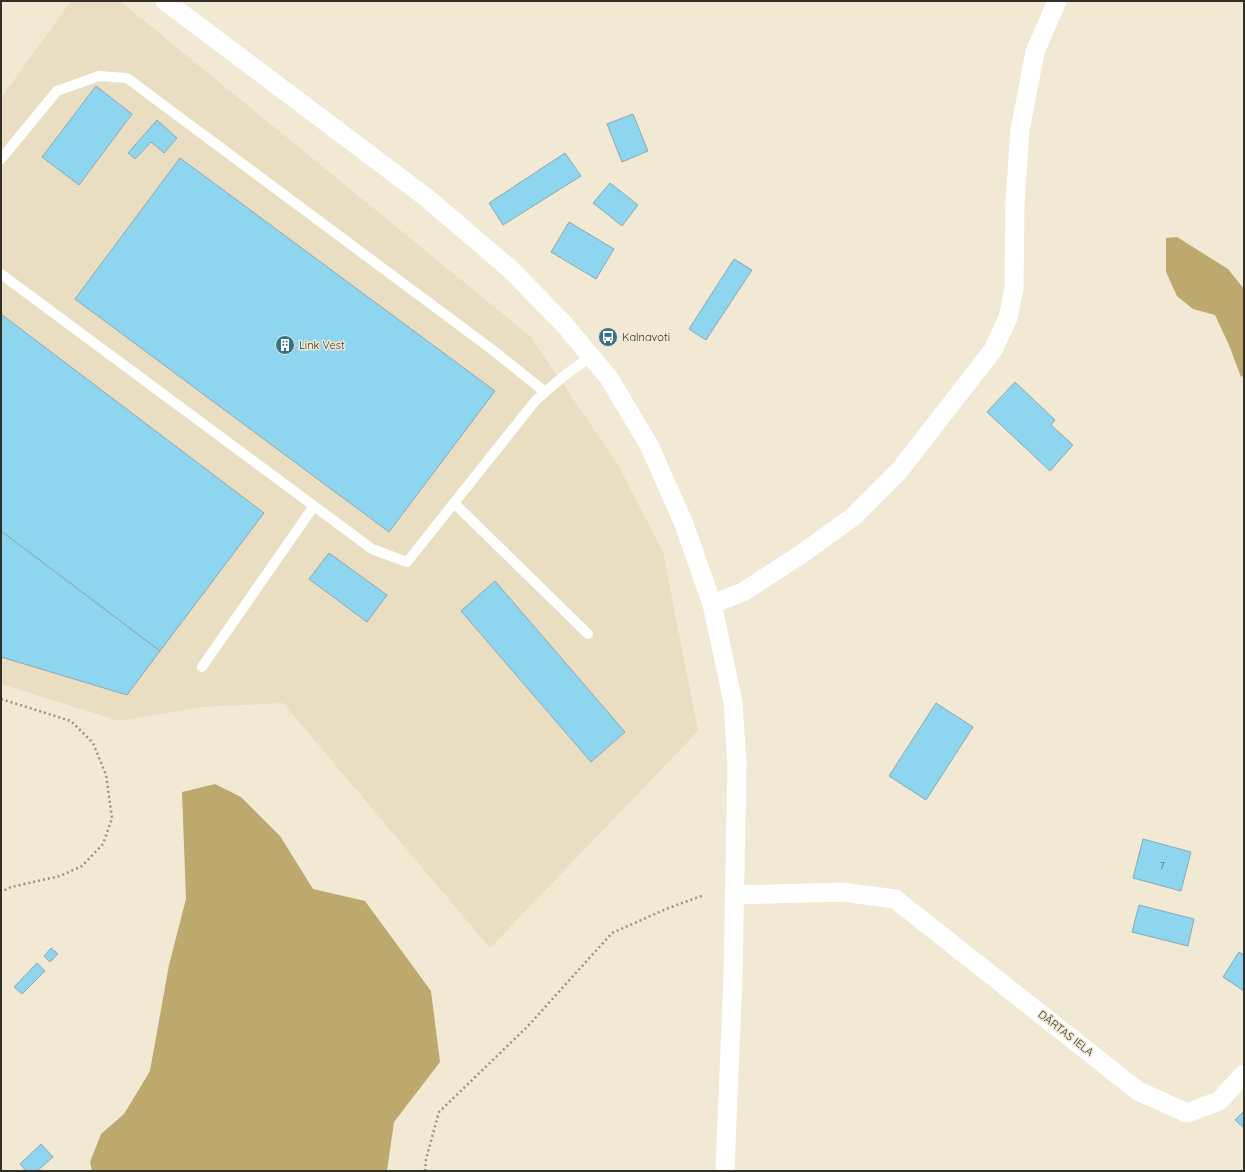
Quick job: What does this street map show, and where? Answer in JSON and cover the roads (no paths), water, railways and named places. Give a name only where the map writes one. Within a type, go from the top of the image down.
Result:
[{"type":"street","points":[[166,1],[427,198],[508,268],[563,323],[609,378],[650,447],[684,524],[712,604],[733,702],[737,764],[733,976],[725,1171]]},
{"type":"street","points":[[712,604],[743,592],[854,516],[899,471],[993,350],[1008,318],[1014,288],[1015,203],[1020,130],[1035,52],[1057,1]]},
{"type":"street","name":"DĀRTAS IELA","points":[[734,895],[842,892],[895,899],[1138,1091],[1187,1113],[1219,1101],[1244,1074]]},
{"type":"lane","points":[[1,159],[57,90],[99,76],[127,78],[488,347],[545,392]]},
{"type":"lane","points":[[1,274],[372,549],[407,562],[536,400],[565,375],[591,356]]},
{"type":"lane","points":[[454,503],[588,634]]},
{"type":"lane","points":[[202,667],[314,506]]},
{"type":"place","name":"Kalnavoti","points":[[608,337]]},
{"type":"place","name":"Link Vest","points":[[285,345]]}]
